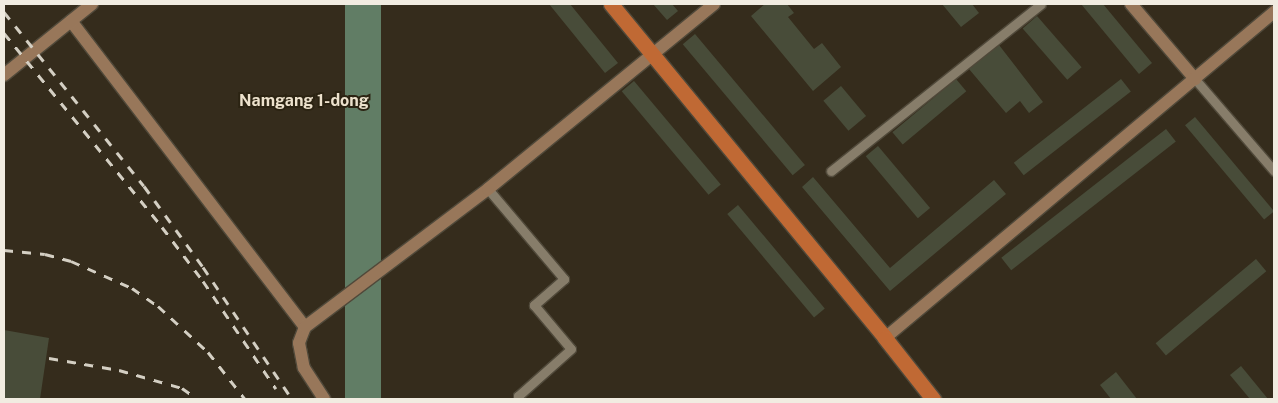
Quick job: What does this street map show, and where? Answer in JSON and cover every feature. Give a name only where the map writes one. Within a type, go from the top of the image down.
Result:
[{"type":"highway","points":[[611,4],[933,399]]},
{"type":"street","points":[[4,75],[92,4]]},
{"type":"street","points":[[324,399],[304,368],[300,344],[305,327],[488,190],[714,4]]},
{"type":"street","points":[[831,171],[1041,4]]},
{"type":"street","points":[[1131,4],[1274,171]]},
{"type":"street","points":[[885,338],[1274,12]]},
{"type":"street","points":[[71,21],[305,327]]},
{"type":"street","points":[[488,190],[564,279],[534,304],[571,349],[518,396],[518,399]]},
{"type":"shaded area","points":[[345,4],[381,4],[381,399],[345,399]]},
{"type":"building","points":[[549,4],[570,4],[618,63],[605,73]]},
{"type":"building","points":[[653,4],[672,4],[678,11],[667,20]]},
{"type":"building","points":[[765,4],[787,4],[794,13],[788,17],[814,49],[822,43],[841,67],[813,91],[751,16]]},
{"type":"building","points":[[942,4],[972,4],[979,13],[961,27]]},
{"type":"building","points":[[1081,4],[1103,4],[1152,63],[1139,74]]},
{"type":"building","points":[[1037,16],[1082,67],[1067,80],[1023,28]]},
{"type":"building","points":[[695,34],[805,165],[793,175],[683,44]]},
{"type":"building","points":[[999,45],[1043,102],[1029,113],[1020,101],[1006,113],[969,69]]},
{"type":"building","points":[[956,79],[966,91],[903,145],[892,132]]},
{"type":"building","points":[[1121,79],[1131,92],[1024,175],[1014,163]]},
{"type":"building","points":[[634,81],[721,184],[709,195],[622,91]]},
{"type":"building","points":[[841,86],[866,116],[848,131],[823,101]]},
{"type":"building","points":[[1195,117],[1274,211],[1264,220],[1185,125]]},
{"type":"building","points":[[1166,129],[1176,142],[1011,270],[1001,258]]},
{"type":"building","points":[[878,146],[930,208],[918,218],[866,156]]},
{"type":"building","points":[[813,177],[890,268],[994,180],[1006,194],[890,291],[802,187]]},
{"type":"building","points":[[738,205],[825,308],[814,317],[727,214]]},
{"type":"building","points":[[1256,259],[1266,271],[1166,355],[1156,343]]},
{"type":"building","points":[[4,330],[49,338],[40,399],[4,399]]},
{"type":"building","points":[[1241,366],[1268,399],[1250,399],[1230,375]]},
{"type":"building","points":[[1116,372],[1137,399],[1111,399],[1100,385]]},
{"type":"railway","points":[[4,12],[144,186],[203,267],[292,399]]},
{"type":"railway","points":[[4,33],[162,227],[203,281],[276,389]]},
{"type":"railway","points":[[4,250],[45,254],[71,261],[132,288],[158,306],[208,352],[245,399]]},
{"type":"railway","points":[[49,358],[119,370],[182,388],[198,399]]},
{"type":"district","name":"Namgang 1-dong","points":[[304,101]]}]
